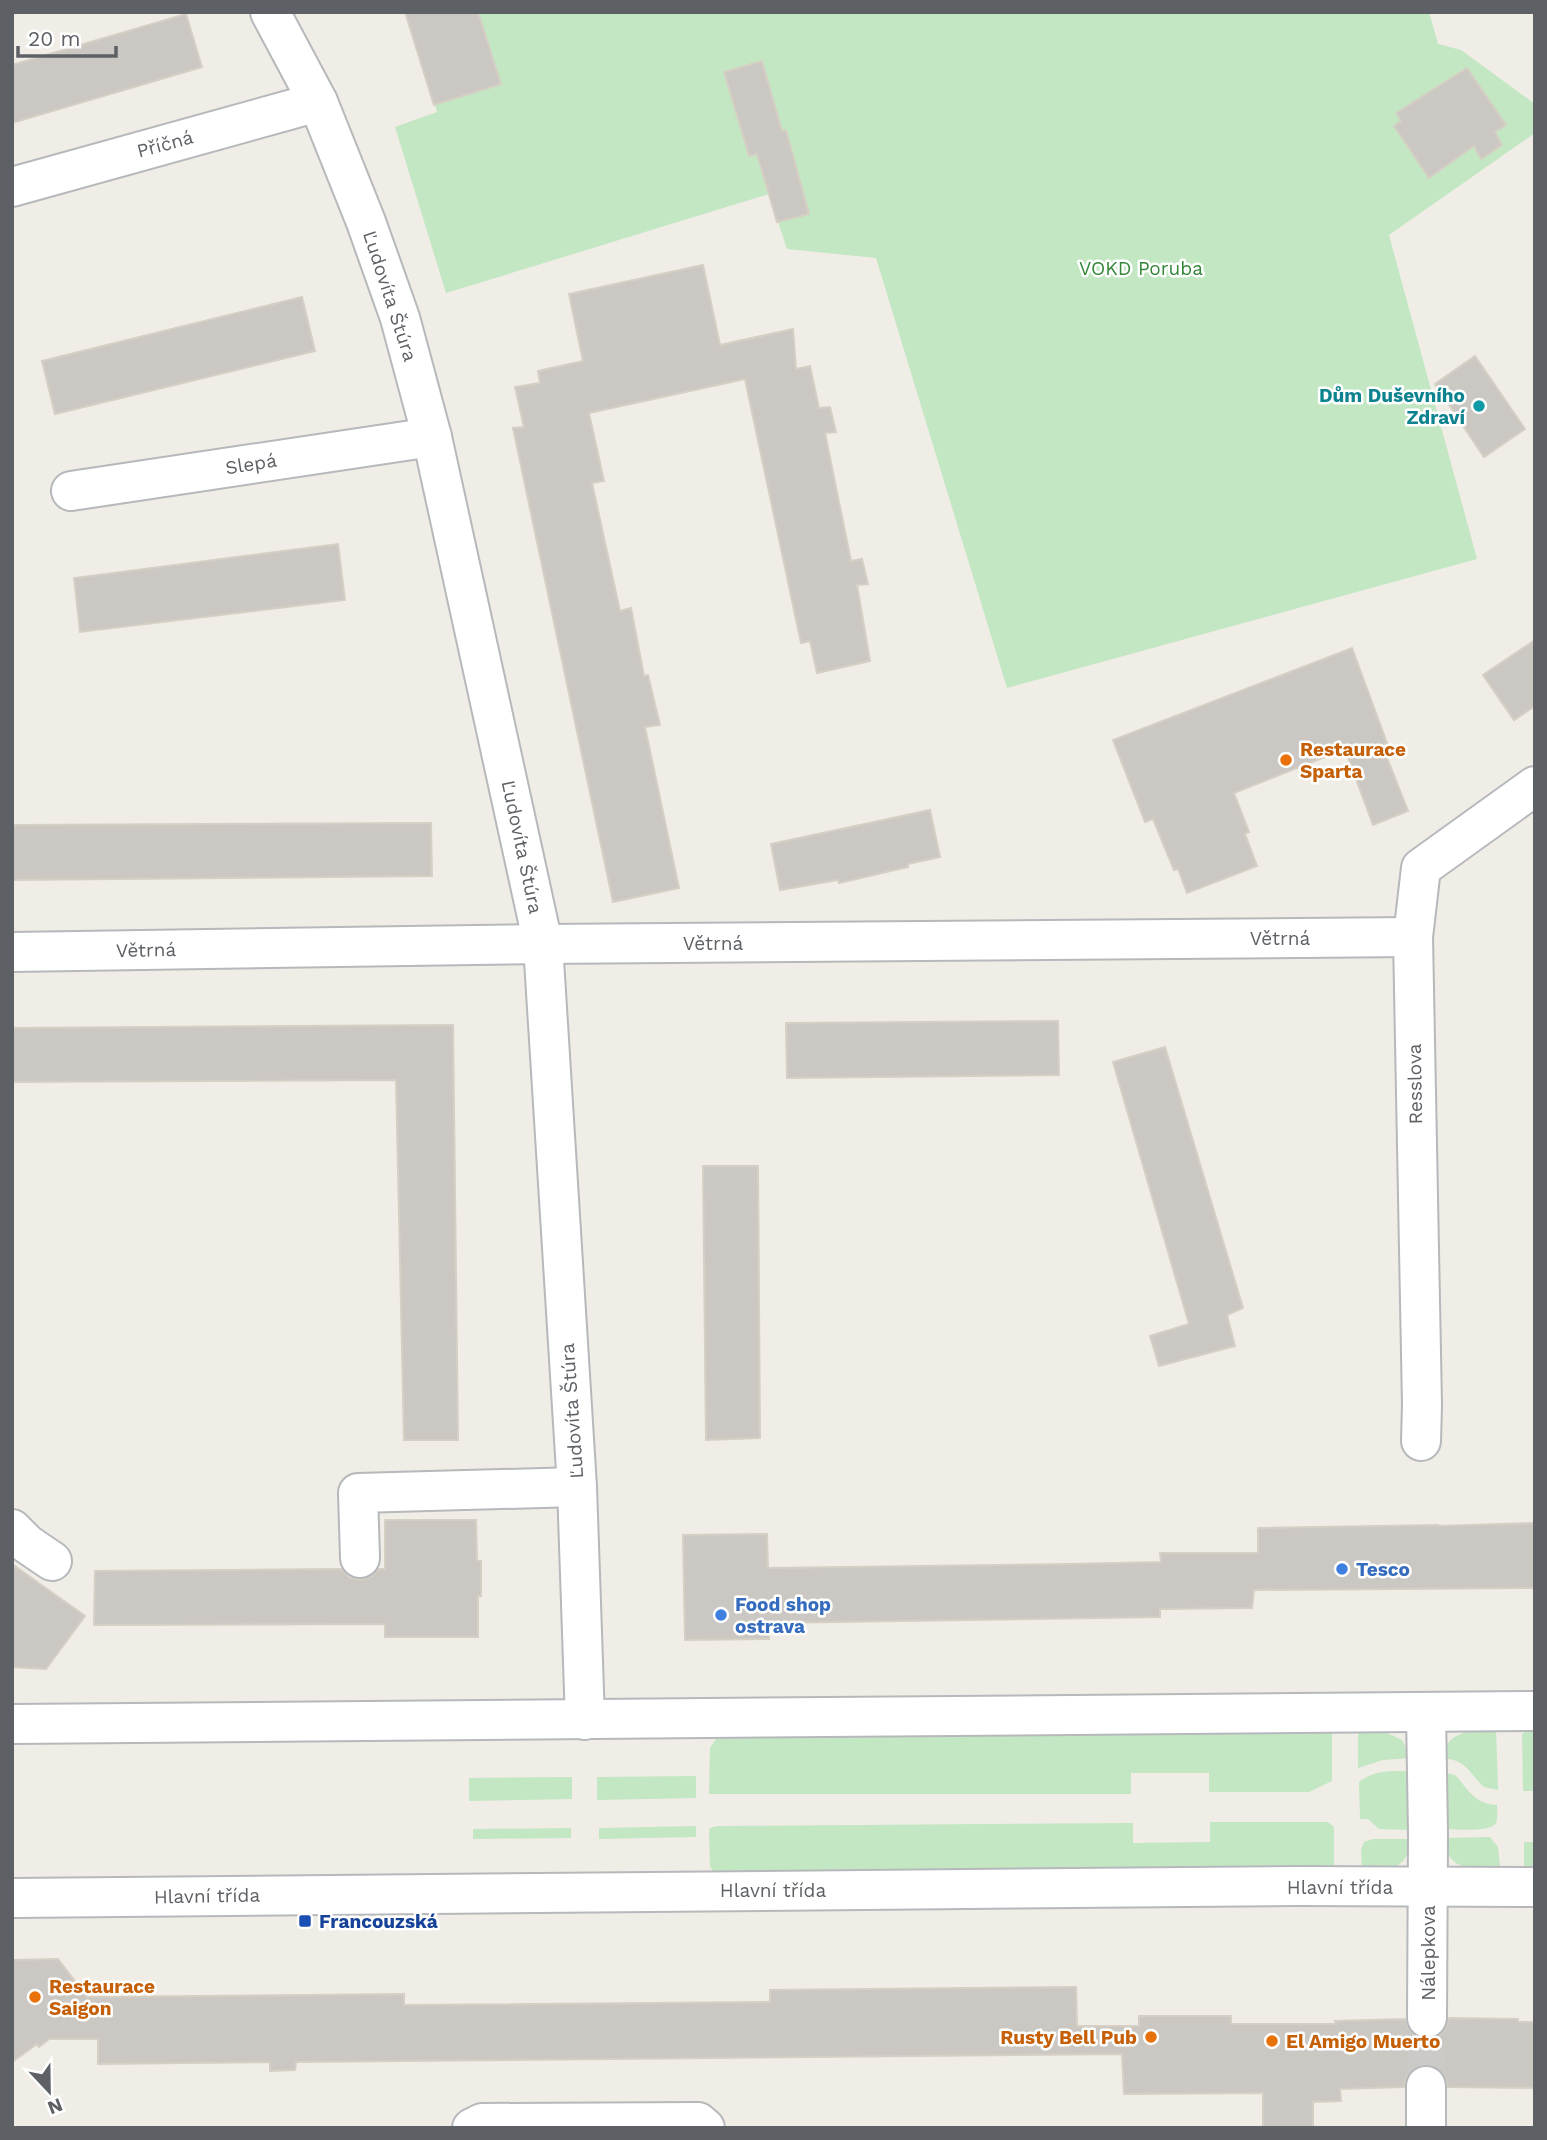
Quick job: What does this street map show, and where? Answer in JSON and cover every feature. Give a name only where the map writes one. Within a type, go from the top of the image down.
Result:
[{"type":"street","name":"Ľudovíta Štúra","points":[[270,12],[318,102],[366,222],[400,318],[432,437],[543,944],[577,1486],[585,1720]]},
{"type":"street","name":"Příčná","points":[[12,187],[318,102]]},
{"type":"street","name":"Slepá","points":[[71,491],[432,437]]},
{"type":"street","name":"Resslova","points":[[1421,1441],[1413,937],[1421,868],[1535,786]]},
{"type":"street","name":"Větrná","points":[[12,952],[543,944],[1413,937]]},
{"type":"street","points":[[360,1558],[358,1493],[577,1486]]},
{"type":"street","points":[[12,1529],[27,1544],[52,1561]]},
{"type":"street","points":[[12,1724],[1535,1712]]},
{"type":"street","name":"Nálepkova","points":[[1426,1713],[1427,2018]]},
{"type":"street","name":"Hlavní třída","points":[[12,1898],[1200,1887],[1535,1887]]},
{"type":"street","points":[[1426,2086],[1426,2128]]},
{"type":"street","points":[[472,2128],[482,2123],[698,2122],[705,2128]]},
{"type":"green space","name":"VOKD Poruba","points":[[408,12],[1429,12],[1438,44],[1461,50],[1535,104],[1535,133],[1389,235],[1477,559],[1007,688],[876,258],[787,249],[769,194],[446,293],[395,127],[437,112]]},
{"type":"green space","points":[[1496,1729],[1498,1790],[1484,1787],[1457,1761],[1442,1758],[1449,1742],[1462,1733]]},
{"type":"green space","points":[[1527,1730],[1535,1730],[1535,1791],[1523,1791],[1522,1734]]},
{"type":"green space","points":[[1332,1731],[1332,1781],[1309,1792],[1209,1792],[1209,1773],[1131,1773],[1131,1794],[709,1794],[710,1748],[717,1737]]},
{"type":"green space","points":[[1383,1731],[1402,1740],[1411,1758],[1383,1760],[1358,1768],[1358,1732]]},
{"type":"green space","points":[[1412,1771],[1412,1830],[1379,1829],[1368,1819],[1360,1819],[1359,1782],[1378,1773]]},
{"type":"green space","points":[[1443,1772],[1455,1775],[1477,1799],[1497,1805],[1496,1823],[1480,1829],[1443,1829]]},
{"type":"green space","points":[[696,1776],[696,1798],[597,1800],[597,1777]]},
{"type":"green space","points":[[572,1777],[572,1799],[469,1801],[469,1778]]},
{"type":"green space","points":[[1210,1822],[1328,1822],[1334,1827],[1334,1871],[715,1875],[710,1866],[709,1832],[710,1828],[717,1826],[1133,1823],[1133,1843],[1210,1842]]},
{"type":"green space","points":[[696,1826],[696,1837],[599,1839],[599,1828]]},
{"type":"green space","points":[[571,1828],[571,1838],[473,1839],[473,1829]]},
{"type":"green space","points":[[1490,1837],[1498,1847],[1500,1867],[1471,1867],[1456,1863],[1446,1850],[1444,1838]]},
{"type":"green space","points":[[1373,1839],[1411,1839],[1405,1857],[1395,1867],[1362,1871],[1361,1850],[1364,1842]]},
{"type":"green space","points":[[1524,1842],[1535,1842],[1535,1867],[1524,1867]]},
{"type":"building","points":[[405,12],[478,12],[501,84],[434,105]]},
{"type":"building","points":[[186,14],[202,67],[12,123],[12,65]]},
{"type":"building","points":[[762,61],[782,131],[786,130],[809,214],[777,222],[757,154],[749,156],[724,72]]},
{"type":"building","points":[[1467,68],[1506,125],[1495,132],[1502,145],[1481,159],[1474,146],[1429,178],[1394,126],[1401,121],[1396,113]]},
{"type":"building","points":[[703,265],[720,345],[793,329],[796,369],[810,366],[819,408],[830,407],[836,432],[825,433],[851,561],[862,559],[868,584],[857,585],[870,661],[817,673],[810,641],[801,643],[745,379],[589,413],[604,481],[592,483],[620,611],[631,608],[644,676],[648,675],[660,725],[645,727],[679,888],[613,902],[513,428],[524,427],[515,387],[540,383],[538,371],[583,361],[569,294]]},
{"type":"building","points":[[302,297],[315,351],[55,414],[42,361]]},
{"type":"building","name":"Dům Duševního Zdraví","points":[[1475,356],[1525,429],[1484,457],[1435,384]]},
{"type":"building","points":[[338,544],[345,600],[80,632],[74,578]]},
{"type":"building","points":[[1535,640],[1535,706],[1514,720],[1483,675]]},
{"type":"building","points":[[1352,648],[1387,743],[1382,745],[1408,811],[1373,825],[1345,749],[1234,793],[1249,832],[1245,834],[1257,866],[1187,893],[1178,869],[1174,870],[1153,819],[1145,822],[1113,740]]},
{"type":"building","points":[[930,810],[940,857],[839,883],[838,880],[780,890],[771,844]]},
{"type":"building","points":[[431,823],[432,876],[12,880],[12,825]]},
{"type":"building","points":[[1058,1021],[1059,1075],[787,1078],[786,1023]]},
{"type":"building","points":[[453,1025],[458,1440],[404,1440],[396,1080],[12,1082],[12,1028]]},
{"type":"building","points":[[1165,1047],[1243,1308],[1227,1315],[1235,1346],[1159,1366],[1150,1336],[1189,1324],[1113,1062]]},
{"type":"building","points":[[703,1166],[758,1166],[760,1438],[706,1440]]},
{"type":"building","points":[[385,1520],[476,1520],[477,1561],[481,1561],[478,1637],[385,1637],[385,1624],[94,1625],[95,1571],[341,1569],[350,1578],[361,1580],[372,1576],[379,1569],[385,1569]]},
{"type":"building","points":[[1535,1523],[1535,1588],[1254,1590],[1252,1608],[1160,1609],[1160,1617],[769,1623],[769,1639],[685,1640],[683,1535],[767,1534],[768,1568],[1070,1564],[1161,1562],[1160,1553],[1258,1553],[1258,1528]]},
{"type":"building","points":[[12,1564],[85,1616],[46,1669],[12,1667]]},
{"type":"building","points":[[58,1959],[87,1997],[404,1994],[404,2005],[770,2002],[770,1990],[1076,1987],[1077,2026],[1139,2026],[1139,2016],[1231,2016],[1231,2024],[1336,2024],[1335,2021],[1405,2019],[1415,2036],[1428,2040],[1438,2037],[1445,2030],[1449,2018],[1518,2019],[1518,2022],[1535,2022],[1535,2088],[1448,2087],[1445,2076],[1437,2067],[1425,2064],[1416,2067],[1407,2075],[1404,2087],[1340,2089],[1341,2101],[1313,2102],[1313,2128],[1263,2128],[1263,2093],[1124,2094],[1122,2054],[296,2062],[295,2070],[270,2071],[270,2062],[98,2064],[98,2039],[49,2039],[12,2062],[12,1960]]},
{"type":"tunnel","points":[[1426,2086],[1427,2018]]},
{"type":"place","name":"Dům Duševního Zdraví","points":[[1479,406]]},
{"type":"place","name":"Restaurace Sparta","points":[[1286,760]]},
{"type":"place","name":"Tesco","points":[[1342,1569]]},
{"type":"place","name":"Food shop ostrava","points":[[721,1615]]},
{"type":"place","name":"Francouzská","points":[[305,1921]]},
{"type":"place","name":"Restaurace Saigon","points":[[35,1997]]},
{"type":"place","name":"Rusty Bell Pub","points":[[1151,2037]]},
{"type":"place","name":"El Amigo Muerto","points":[[1272,2041]]}]
